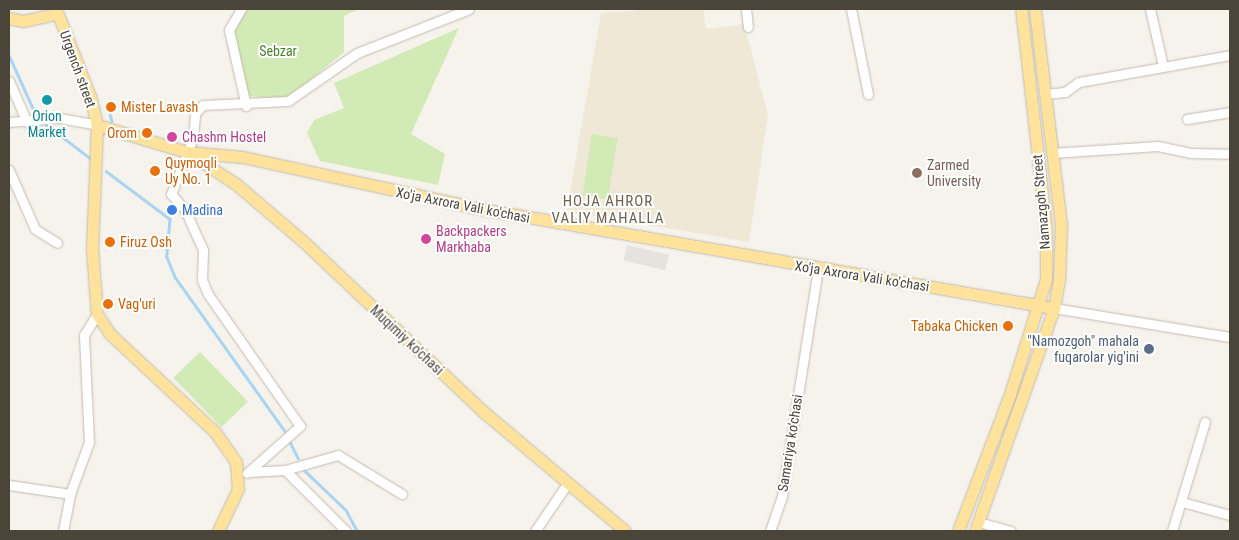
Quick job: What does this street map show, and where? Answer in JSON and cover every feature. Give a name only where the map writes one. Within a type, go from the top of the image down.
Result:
[{"type":"main road","name":"Namazgoh Street","points":[[958,531],[1040,306],[1046,227],[1020,9]]},
{"type":"main road","name":"Namazgoh Street","points":[[977,527],[1054,308],[1061,225],[1035,9]]},
{"type":"main road","points":[[9,18],[23,21],[57,11]]},
{"type":"main road","name":"Urgench street","points":[[57,11],[91,99],[97,126],[92,248],[97,314]]},
{"type":"main road","name":"Xo'ja Axrora Vali ko'chasi","points":[[97,126],[186,152],[243,157],[482,209],[1054,308]]},
{"type":"main road","name":"Muqimiy ko'chasi","points":[[186,152],[236,184],[305,242],[567,484],[625,531]]},
{"type":"main road","points":[[97,314],[110,334],[215,432],[244,473],[235,498],[218,531]]},
{"type":"street","points":[[241,9],[230,30],[246,106]]},
{"type":"street","points":[[244,473],[300,426],[204,288],[202,250],[185,210],[170,194],[186,152],[198,107],[246,106],[298,96],[357,53],[469,9]]},
{"type":"street","points":[[746,9],[748,27]]},
{"type":"street","points":[[851,9],[868,94]]},
{"type":"street","points":[[1150,9],[1163,66]]},
{"type":"street","points":[[1045,94],[1065,92],[1079,82],[1230,55]]},
{"type":"street","points":[[9,81],[27,122]]},
{"type":"street","points":[[1187,119],[1230,112]]},
{"type":"street","points":[[9,122],[66,118],[97,126]]},
{"type":"street","points":[[1052,153],[1158,146],[1190,154],[1230,154]]},
{"type":"street","points":[[9,170],[35,229],[57,243]]},
{"type":"street","name":"Samariya ko'chasi","points":[[770,531],[782,496],[818,268]]},
{"type":"street","points":[[1054,308],[1230,337]]},
{"type":"street","points":[[63,531],[70,494],[89,442],[84,335],[97,314]]},
{"type":"street","points":[[1172,531],[1205,422]]},
{"type":"street","points":[[244,473],[286,470],[328,454],[346,456],[402,494]]},
{"type":"street","points":[[286,470],[346,531]]},
{"type":"street","points":[[535,531],[567,484]]},
{"type":"street","points":[[9,485],[70,494]]},
{"type":"street","points":[[1182,502],[1230,515]]},
{"type":"street","points":[[977,527],[1009,531]]},
{"type":"shaded area","points":[[657,9],[703,9],[706,29],[744,24],[768,115],[749,242],[567,211],[601,13]]},
{"type":"shaded area","points":[[627,245],[669,255],[665,270],[623,261]]},
{"type":"green space","name":"Sebzar","points":[[244,9],[359,9],[344,16],[344,52],[291,96],[272,99],[243,95],[229,27]]},
{"type":"green space","points":[[459,28],[411,134],[445,154],[438,185],[320,161],[307,133],[314,120],[344,108],[334,83]]},
{"type":"green space","points":[[592,134],[618,138],[608,199],[582,195]]},
{"type":"green space","points":[[200,352],[248,402],[221,427],[173,378]]},
{"type":"waterway","points":[[9,55],[37,117]]},
{"type":"waterway","points":[[110,114],[112,121]]},
{"type":"waterway","points":[[43,122],[90,158]]},
{"type":"waterway","points":[[106,171],[170,219],[167,257],[175,277],[285,431]]},
{"type":"waterway","points":[[290,442],[298,458]]},
{"type":"waterway","points":[[304,470],[346,510],[357,531]]},
{"type":"place","name":"Orion Market","points":[[47,100]]},
{"type":"place","name":"Mister Lavash","points":[[111,107]]},
{"type":"place","name":"Orom","points":[[147,133]]},
{"type":"place","name":"Chashm Hostel","points":[[172,137]]},
{"type":"place","name":"Quymoqli Uy No. 1","points":[[155,171]]},
{"type":"place","name":"Zarmed University","points":[[917,173]]},
{"type":"place","name":"Madina","points":[[172,210]]},
{"type":"place","name":"Backpackers Markhaba","points":[[426,239]]},
{"type":"place","name":"Firuz Osh","points":[[110,242]]},
{"type":"place","name":"Vag'uri","points":[[108,304]]},
{"type":"place","name":"Tabaka Chicken","points":[[1008,326]]},
{"type":"place","name":"\"Namozgoh\" mahala fuqarolar yig'ini","points":[[1149,349]]},
{"type":"district","name":"HOJA AHROR VALIY MAHALLA","points":[[608,210]]}]
